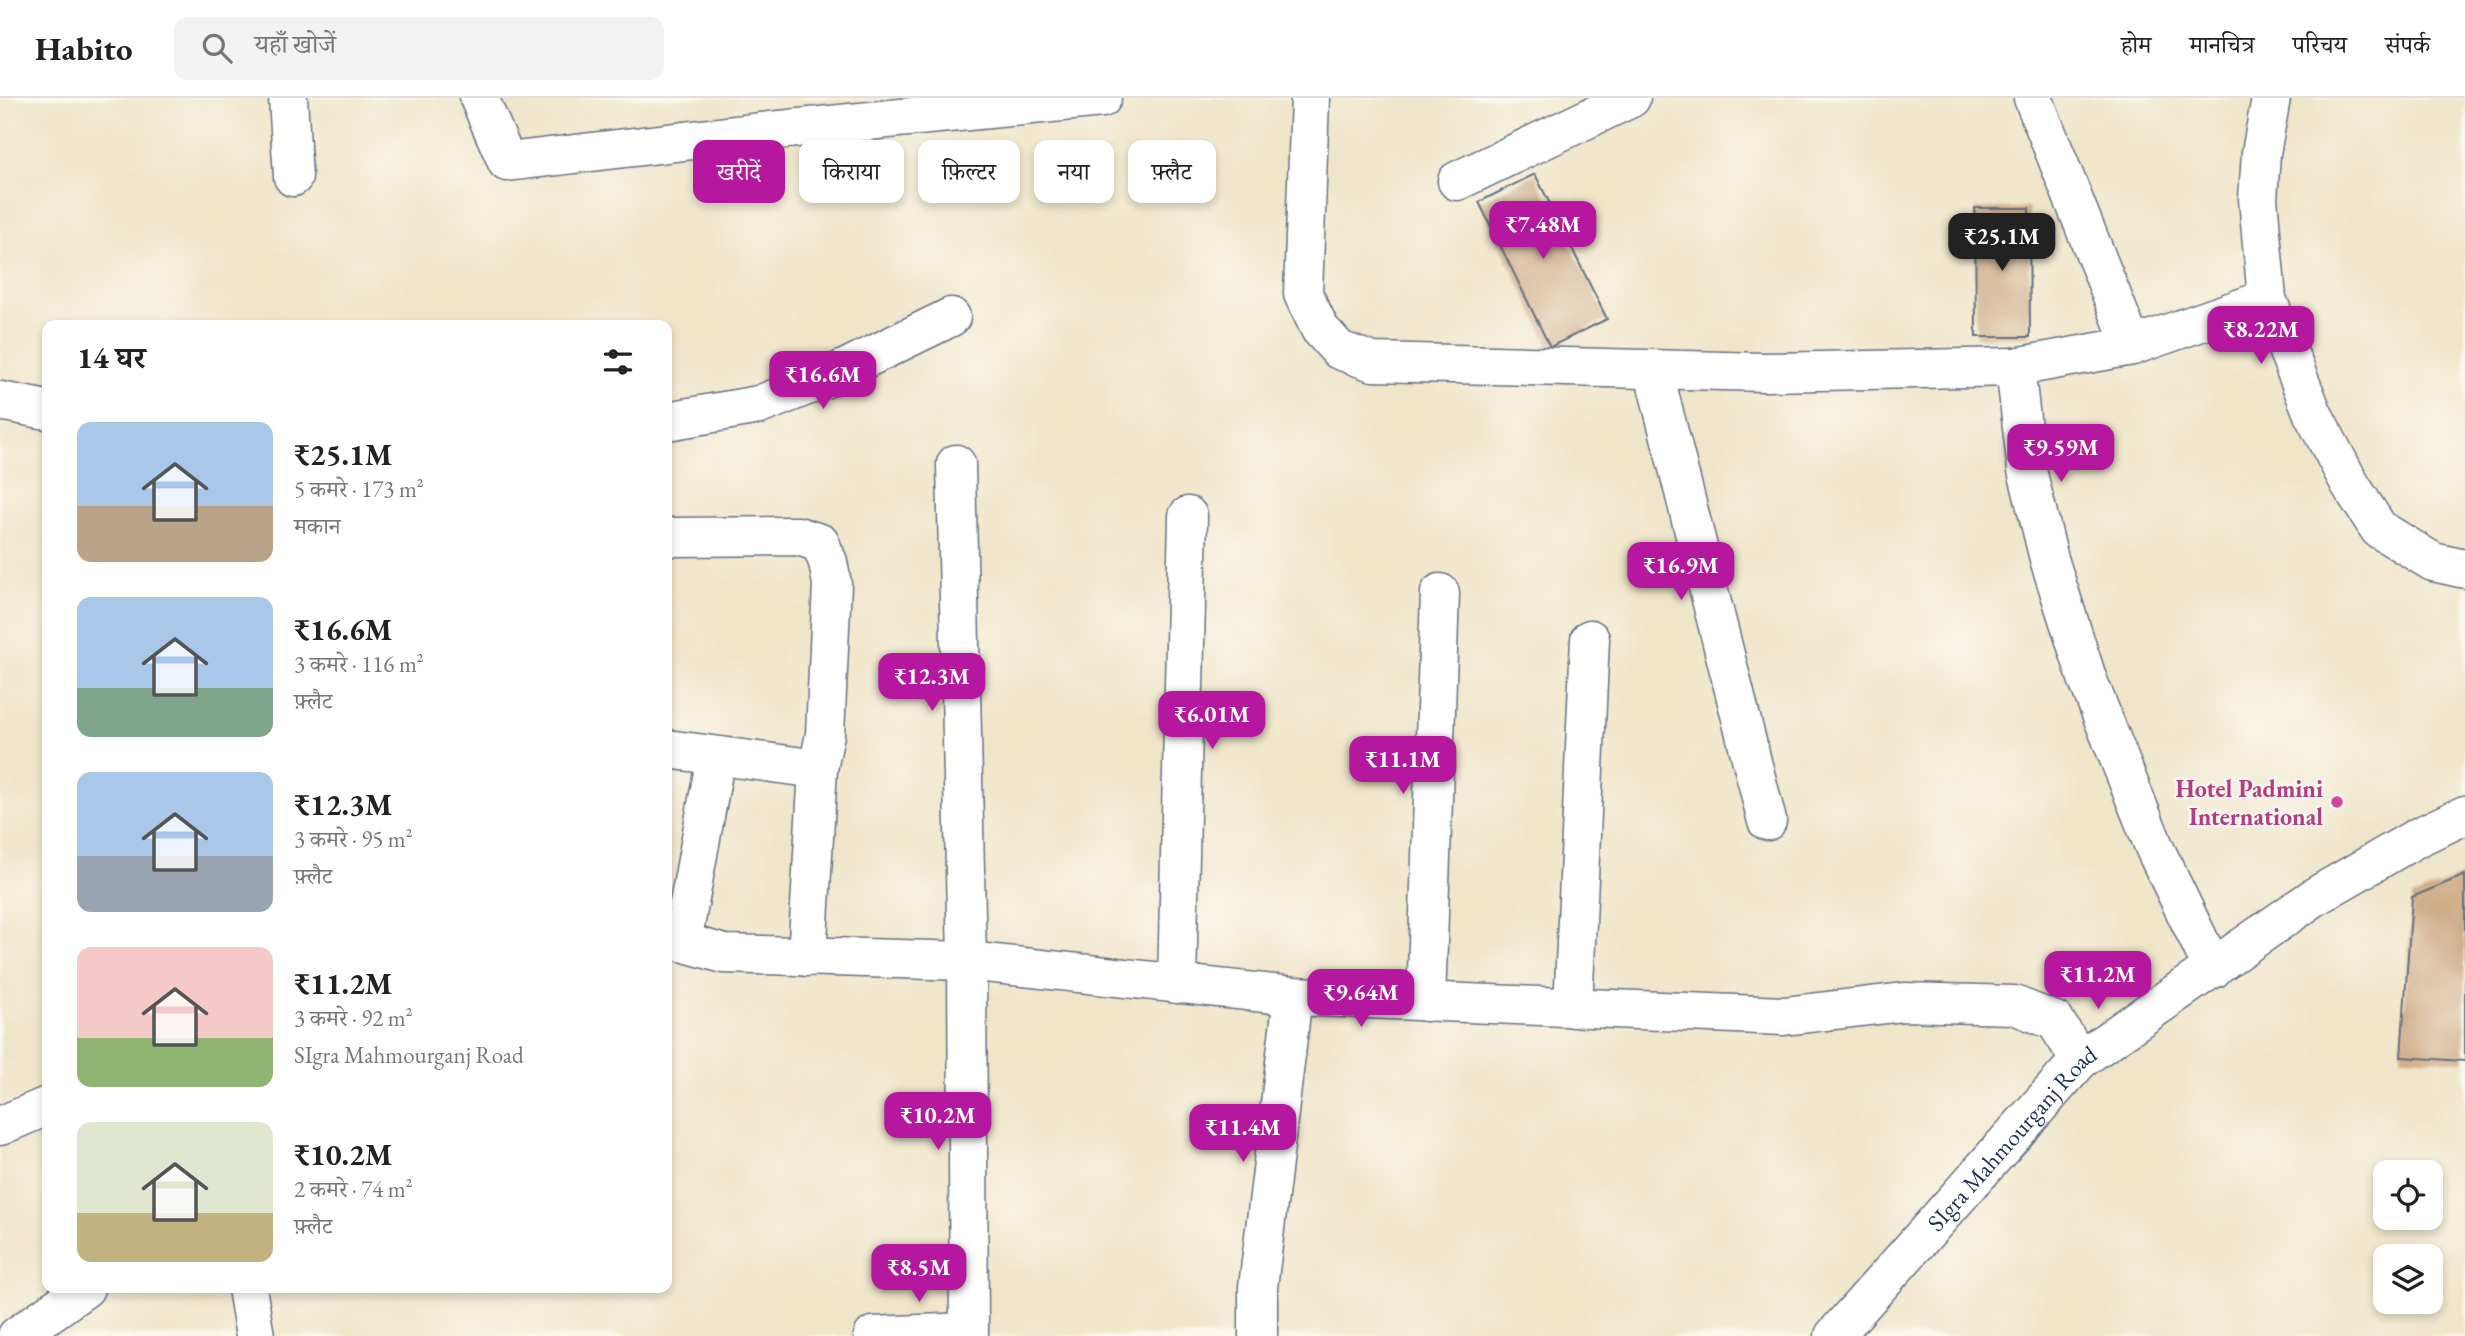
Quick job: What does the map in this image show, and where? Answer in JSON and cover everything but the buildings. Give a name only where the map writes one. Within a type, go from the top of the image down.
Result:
[{"type":"street","points":[[288,98],[293,177]]},
{"type":"street","points":[[479,98],[507,162],[778,114],[1102,98]]},
{"type":"street","points":[[1310,98],[1303,293],[1320,330],[1339,350],[1373,362],[1764,372],[2014,367],[2132,345],[2267,299]]},
{"type":"street","points":[[1457,181],[1631,98]]},
{"type":"street","points":[[2033,98],[2132,345]]},
{"type":"street","points":[[2271,98],[2261,153],[2258,198],[2267,299],[2313,414],[2350,484],[2379,529],[2433,562],[2465,569]]},
{"type":"street","points":[[672,420],[759,405],[824,379],[951,317]]},
{"type":"street","points":[[2014,367],[2027,470],[2049,559],[2087,678],[2155,849],[2213,969]]},
{"type":"street","points":[[1653,369],[1767,821]]},
{"type":"street","points":[[0,401],[42,409]]},
{"type":"street","points":[[873,1336],[968,1334],[967,961],[956,464]]},
{"type":"street","points":[[1177,984],[1188,516]]},
{"type":"street","points":[[672,537],[798,536],[820,542],[828,562],[832,584],[825,734],[818,769],[807,957]]},
{"type":"street","points":[[1426,1002],[1440,593]]},
{"type":"street","points":[[1573,1008],[1590,639]]},
{"type":"street","points":[[672,750],[818,769]]},
{"type":"street","points":[[716,756],[674,938],[724,954],[967,961],[1293,996],[1573,1008],[1784,1016],[1904,1002],[2014,1005],[2055,1021],[2080,1060]]},
{"type":"street","name":"SIgra Mahmourganj Road","points":[[1834,1336],[2080,1060],[2316,896],[2418,837],[2465,815]]},
{"type":"street","points":[[1258,1336],[1258,1287],[1293,996]]},
{"type":"street","points":[[0,1126],[42,1108]]},
{"type":"street","points":[[17,1336],[78,1293]]},
{"type":"street","points":[[248,1293],[255,1336]]},
{"type":"place","name":"Hotel Padmini International","points":[[2337,802]]}]
